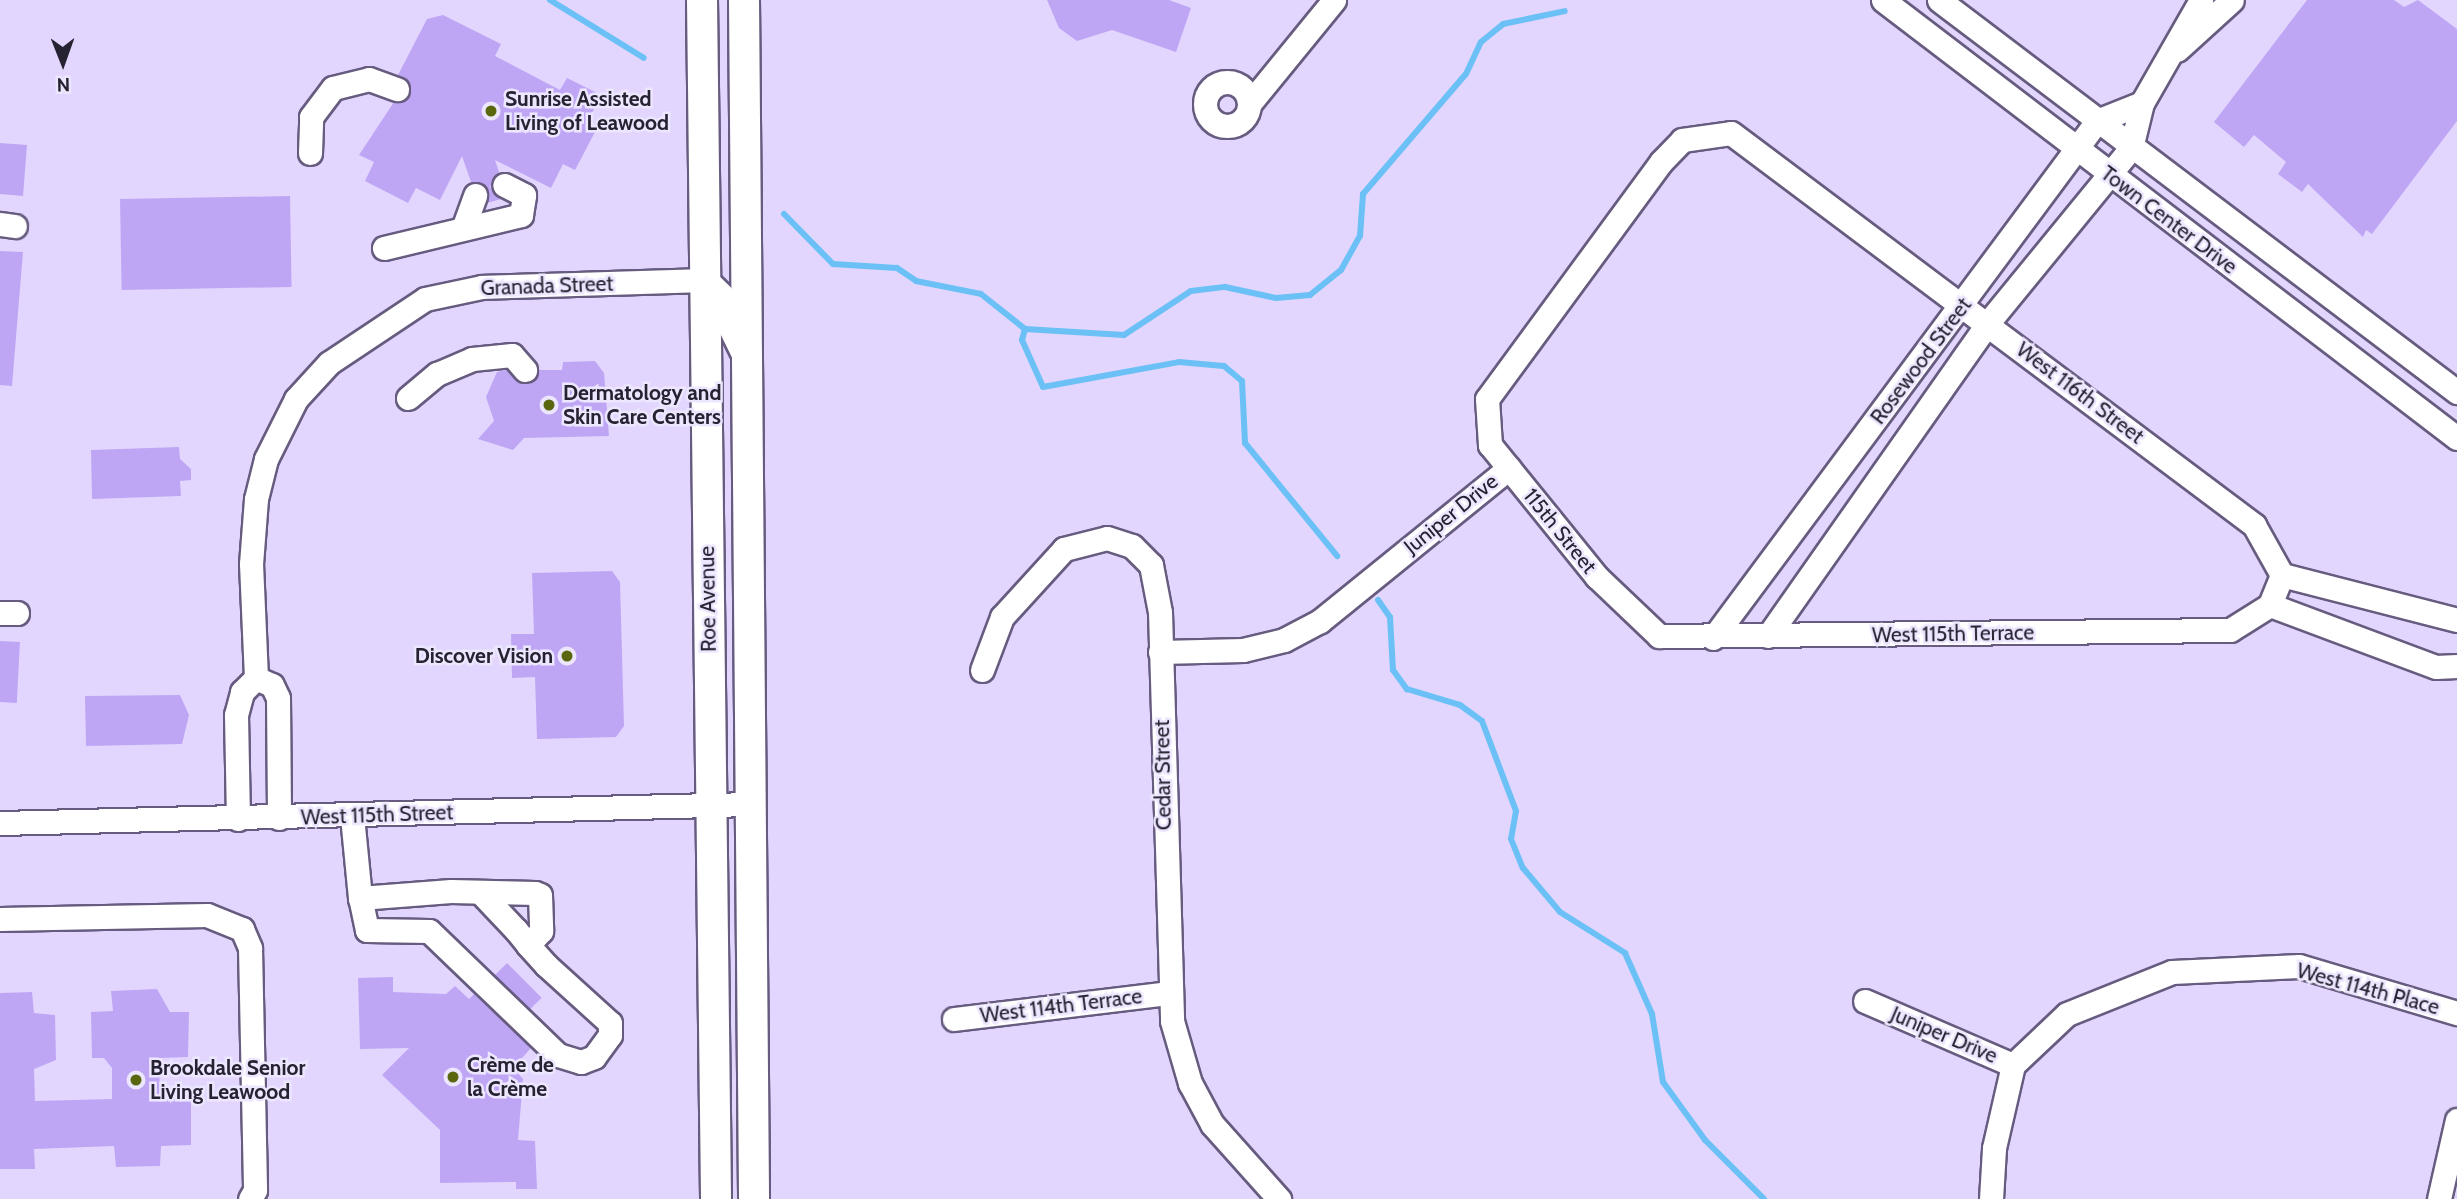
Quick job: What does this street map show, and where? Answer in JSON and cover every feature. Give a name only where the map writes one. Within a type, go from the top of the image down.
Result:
[{"type":"main road","name":"Roe Avenue","points":[[702,0],[702,280],[713,806],[716,1199]]},
{"type":"main road","name":"Roe Avenue","points":[[744,0],[753,804],[754,1199]]},
{"type":"main road","points":[[702,280],[719,297],[748,356]]},
{"type":"street","points":[[1250,103],[1334,0]]},
{"type":"street","name":"Town Center Drive","points":[[1883,0],[2108,175],[2457,438]]},
{"type":"street","name":"Town Center Drive","points":[[1939,0],[2131,148],[2457,391]]},
{"type":"street","name":"Rosewood Street","points":[[2177,50],[2179,34],[2201,0]]},
{"type":"street","name":"Rosewood Street","points":[[1768,636],[1987,324],[2131,148],[2142,103],[2177,50],[2232,0]]},
{"type":"street","points":[[310,153],[311,117],[333,88],[369,79],[397,89]]},
{"type":"street","points":[[2097,121],[2142,103]]},
{"type":"street","name":"Rosewood Street","points":[[1713,638],[1963,306],[2097,121]]},
{"type":"street","name":"West 116th Street","points":[[1709,133],[1731,133],[1754,145],[2254,525],[2281,575]]},
{"type":"street","name":"Juniper Drive","points":[[1160,652],[1243,650],[1283,640],[1320,621],[1508,468],[1490,445],[1487,399],[1661,162],[1682,140],[1709,133]]},
{"type":"street","points":[[384,248],[464,226],[521,215],[524,195],[504,185]]},
{"type":"street","points":[[464,226],[475,195]]},
{"type":"street","name":"Granada Street","points":[[256,678],[251,564],[256,499],[266,459],[296,399],[329,363],[425,299],[482,287],[702,280]]},
{"type":"street","points":[[408,398],[437,374],[472,359],[512,355],[525,370]]},
{"type":"street","points":[[1880,416],[1909,434]]},
{"type":"street","name":"115th Street","points":[[1508,468],[1613,594]]},
{"type":"street","points":[[1816,501],[1846,524]]},
{"type":"street","name":"Cedar Street","points":[[982,670],[1018,594],[1064,549],[1107,538],[1132,546],[1151,565],[1160,652],[1168,993],[1181,1057],[1212,1124],[1279,1199]]},
{"type":"street","points":[[2457,620],[2365,599],[2281,575],[2270,605],[2436,667],[2457,666]]},
{"type":"street","name":"West 115th Terrace","points":[[1613,594],[1659,636],[1713,638],[2230,630],[2270,605]]},
{"type":"street","points":[[2354,636],[2365,599]]},
{"type":"street","points":[[238,819],[236,715],[242,691],[256,678],[272,685],[278,698],[279,818]]},
{"type":"street","name":"West 115th Street","points":[[0,823],[753,804]]},
{"type":"street","points":[[352,816],[360,898],[367,930],[429,931],[558,1055],[581,1062],[594,1056],[610,1035],[610,1023],[528,945],[481,893]]},
{"type":"street","points":[[360,898],[481,893],[540,895],[541,931],[528,945]]},
{"type":"street","points":[[0,919],[207,915],[242,929],[250,948],[255,1190],[250,1199]]},
{"type":"street","name":"West 114th Place","points":[[2013,1065],[2067,1014],[2172,972],[2299,966],[2457,1013]]},
{"type":"street","name":"West 114th Terrace","points":[[954,1019],[1168,993]]},
{"type":"street","name":"Juniper Drive","points":[[1866,1001],[2013,1065],[1994,1148],[1991,1199]]},
{"type":"street","points":[[2439,1199],[2457,1120]]},
{"type":"building","points":[[1047,0],[1169,0],[1191,8],[1176,52],[1112,30],[1077,41],[1059,28]]},
{"type":"building","points":[[2307,0],[2394,0],[2404,7],[2418,0],[2457,29],[2457,121],[2372,234],[2366,230],[2363,237],[2308,184],[2302,192],[2278,174],[2286,162],[2254,135],[2244,147],[2214,122]]},
{"type":"building","name":"Sunrise Assisted Living of Leawood","points":[[443,15],[501,44],[495,56],[560,90],[567,78],[601,95],[585,127],[595,132],[575,170],[563,164],[551,188],[495,160],[499,172],[490,187],[501,199],[487,203],[486,186],[471,182],[462,156],[440,200],[416,188],[408,203],[365,181],[374,162],[359,155],[394,102],[410,94],[408,81],[398,75],[427,19]]},
{"type":"building","points":[[0,143],[27,145],[23,196],[0,194]]},
{"type":"building","points":[[290,196],[292,287],[122,290],[120,199]]},
{"type":"building","points":[[0,251],[23,252],[12,386],[0,385]]},
{"type":"building","name":"Dermatology and Skin Care Centers","points":[[595,361],[604,373],[609,436],[524,438],[513,450],[478,439],[494,421],[486,397],[497,372],[507,370],[527,384],[539,370],[562,370],[563,362]]},
{"type":"building","points":[[179,447],[180,459],[191,469],[191,480],[180,481],[181,496],[92,499],[91,450]]},
{"type":"building","name":"Discover Vision","points":[[612,571],[620,582],[624,726],[616,737],[537,739],[535,677],[512,678],[511,634],[534,634],[532,573]]},
{"type":"building","points":[[0,641],[20,642],[17,703],[0,702]]},
{"type":"building","points":[[180,695],[189,715],[182,744],[86,746],[85,696]]},
{"type":"building","points":[[507,963],[542,998],[529,1010],[494,976]]},
{"type":"building","name":"Crème de la Crème","points":[[393,977],[393,992],[446,994],[455,986],[469,999],[474,994],[531,1048],[513,1068],[523,1079],[518,1140],[535,1141],[537,1189],[516,1189],[516,1182],[440,1183],[440,1130],[382,1075],[409,1048],[360,1049],[358,978]]},
{"type":"building","name":"Brookdale Senior Living Leawood","points":[[157,989],[170,1012],[189,1012],[188,1057],[159,1058],[160,1099],[191,1098],[191,1145],[161,1146],[160,1166],[116,1167],[114,1146],[34,1149],[35,1169],[0,1169],[0,993],[32,992],[34,1013],[55,1015],[56,1060],[34,1069],[35,1101],[112,1099],[112,1068],[104,1058],[92,1058],[91,1012],[113,1011],[111,991]]},
{"type":"waterway","points":[[550,0],[644,58]]},
{"type":"waterway","points":[[784,214],[833,264],[897,268],[916,281],[981,294],[1025,329],[1124,335],[1191,291],[1225,287],[1276,298],[1310,295],[1341,270],[1360,236],[1363,194],[1466,74],[1481,42],[1503,24],[1565,11]]},
{"type":"waterway","points":[[1025,329],[1022,340],[1043,387],[1179,362],[1224,366],[1242,381],[1245,443],[1337,556]]},
{"type":"waterway","points":[[1378,600],[1390,617],[1393,670],[1407,689],[1460,705],[1482,721],[1516,811],[1511,839],[1523,868],[1560,912],[1625,953],[1652,1014],[1663,1082],[1705,1140],[1764,1199]]},
{"type":"place","name":"Sunrise Assisted Living of Leawood","points":[[491,111]]},
{"type":"place","name":"Dermatology and Skin Care Centers","points":[[549,405]]},
{"type":"place","name":"Discover Vision","points":[[567,656]]},
{"type":"place","name":"Crème de la Crème","points":[[453,1077]]},
{"type":"place","name":"Brookdale Senior Living Leawood","points":[[136,1080]]}]
